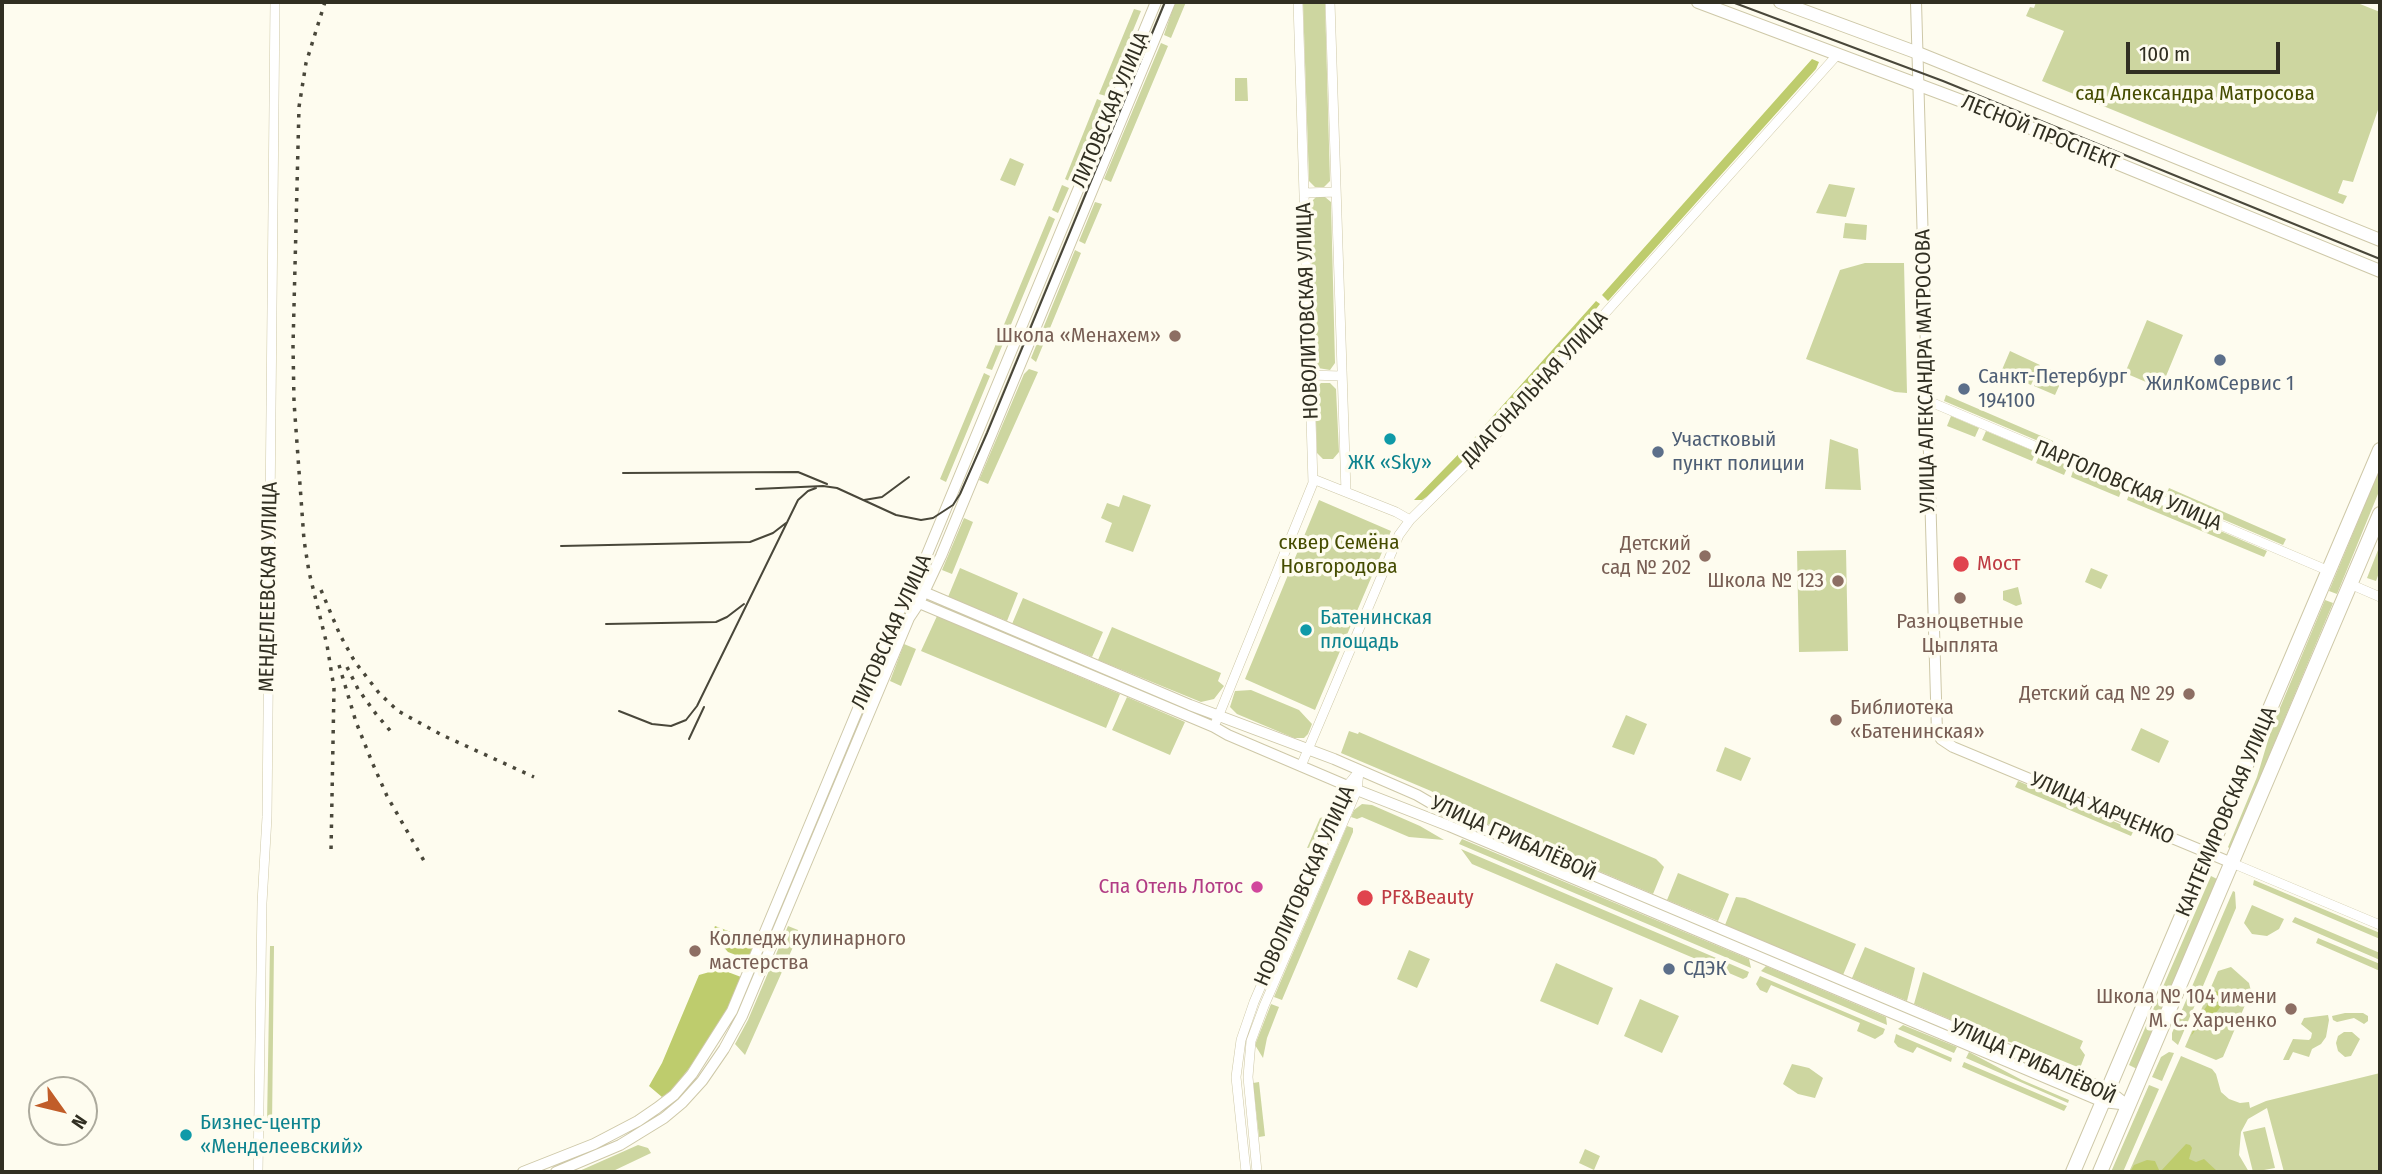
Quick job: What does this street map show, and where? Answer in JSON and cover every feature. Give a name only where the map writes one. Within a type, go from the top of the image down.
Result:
[{"type":"main road","name":"ЛЕСНОЙ ПРОСПЕКТ","points":[[1698,2],[2076,146],[2380,271]]},
{"type":"main road","name":"ЛЕСНОЙ ПРОСПЕКТ","points":[[1780,2],[1918,53],[2380,240]]},
{"type":"main road","name":"КАНТЕМИРОВСКАЯ УЛИЦА","points":[[2073,1172],[2380,450]]},
{"type":"main road","name":"КАНТЕМИРОВСКАЯ УЛИЦА","points":[[2100,1172],[2380,514]]},
{"type":"street","name":"МЕНДЕЛЕЕВСКАЯ УЛИЦА","points":[[258,1172],[262,929],[267,817],[275,2]]},
{"type":"street","name":"ЛИТОВСКАЯ УЛИЦА","points":[[523,1172],[594,1144],[638,1122],[674,1095],[714,1042],[737,1001],[898,613],[911,593],[1156,2]]},
{"type":"street","name":"ЛИТОВСКАЯ УЛИЦА","points":[[556,1172],[620,1145],[664,1118],[682,1103],[702,1081],[743,1016],[909,618],[922,597],[1170,2]]},
{"type":"street","name":"НОВОЛИТОВСКАЯ УЛИЦА","points":[[1214,727],[1310,496],[1313,479],[1298,2]]},
{"type":"street","name":"НОВОЛИТОВСКАЯ УЛИЦА","points":[[1330,2],[1346,492]]},
{"type":"street","name":"УЛИЦА АЛЕКСАНДРА МАТРОСОВА","points":[[1916,2],[1935,726],[1941,739]]},
{"type":"street","name":"ДИАГОНАЛЬНАЯ УЛИЦА","points":[[1301,766],[1399,535],[1410,520],[1502,428],[1838,54]]},
{"type":"street","points":[[1304,193],[1336,192]]},
{"type":"street","points":[[1310,375],[1341,376]]},
{"type":"street","name":"ПАРГОЛОВСКАЯ УЛИЦА","points":[[1926,400],[2329,571]]},
{"type":"street","points":[[1313,479],[1410,520]]},
{"type":"street","points":[[2350,584],[2380,597]]},
{"type":"street","name":"УЛИЦА ГРИБАЛЁВОЙ","points":[[911,593],[1417,795],[1454,816],[1945,1024],[2105,1096]]},
{"type":"street","name":"УЛИЦА ГРИБАЛЁВОЙ","points":[[922,597],[1214,727],[1228,736],[2129,1105]]},
{"type":"street","name":"УЛИЦА ХАРЧЕНКО","points":[[1941,739],[1953,747],[2380,925]]},
{"type":"street","name":"НОВОЛИТОВСКАЯ УЛИЦА","points":[[1257,1172],[1248,1087],[1251,1041],[1359,771]]},
{"type":"street","name":"НОВОЛИТОВСКАЯ УЛИЦА","points":[[1246,1172],[1236,1077],[1241,1040],[1254,1002],[1352,788]]},
{"type":"green space","points":[[1175,2],[1186,2],[1171,38],[1164,35]]},
{"type":"green space","points":[[1303,2],[1325,2],[1330,181],[1324,187],[1315,187],[1309,181]]},
{"type":"green space","name":"cад Александра Матросова","points":[[2036,2],[2355,2],[2380,12],[2380,104],[2353,182],[2343,180],[2338,193],[2347,196],[2343,204],[2042,81],[2064,31],[2026,16]]},
{"type":"green space","points":[[1134,9],[1141,11],[1106,96],[1099,94]]},
{"type":"green space","points":[[1161,43],[1168,46],[1111,182],[1104,179]]},
{"type":"green space","points":[[1812,59],[1819,62],[1816,69],[1608,301],[1602,295]]},
{"type":"green space","points":[[1235,78],[1247,78],[1248,101],[1235,101]]},
{"type":"green space","points":[[1097,99],[1104,102],[1071,182],[1065,179]]},
{"type":"green space","points":[[1010,158],[1024,164],[1015,186],[1000,180]]},
{"type":"green space","points":[[1829,184],[1855,188],[1846,217],[1816,213]]},
{"type":"green space","points":[[1062,185],[1069,188],[1058,213],[1052,210]]},
{"type":"green space","points":[[1316,197],[1325,197],[1331,202],[1335,363],[1330,370],[1318,368],[1314,362],[1310,203]]},
{"type":"green space","points":[[1095,202],[1102,204],[1085,244],[1079,241]]},
{"type":"green space","points":[[1049,216],[1055,219],[992,370],[986,368]]},
{"type":"green space","points":[[1845,223],[1867,225],[1866,240],[1843,238]]},
{"type":"green space","points":[[1075,250],[1081,253],[1036,362],[1031,358]]},
{"type":"green space","points":[[1865,263],[1904,263],[1907,393],[1895,392],[1806,359],[1840,270]]},
{"type":"green space","points":[[1596,301],[1600,304],[1596,309],[1598,312],[1497,426],[1492,428],[1485,425]]},
{"type":"green space","points":[[2147,320],[2183,335],[2164,381],[2155,377],[2146,382],[2125,373]]},
{"type":"green space","points":[[2010,351],[2040,365],[2031,385],[2001,372]]},
{"type":"green space","points":[[2043,366],[2064,375],[2055,395],[2034,386]]},
{"type":"green space","points":[[1029,369],[1038,372],[988,484],[979,480],[1024,374]]},
{"type":"green space","points":[[984,373],[990,376],[946,482],[940,479]]},
{"type":"green space","points":[[1321,383],[1330,383],[1336,389],[1339,452],[1333,459],[1323,459],[1317,453],[1315,389]]},
{"type":"green space","points":[[1946,395],[2053,441],[2050,446],[1944,401]]},
{"type":"green space","points":[[1951,416],[1979,428],[1975,437],[1947,426]]},
{"type":"green space","points":[[1986,431],[2036,452],[2032,461],[1982,440]]},
{"type":"green space","points":[[1478,434],[1482,440],[1481,444],[1428,496],[1422,500],[1414,500]]},
{"type":"green space","points":[[1830,439],[1858,449],[1861,490],[1825,489]]},
{"type":"green space","points":[[2040,454],[2068,466],[2064,475],[2036,463]]},
{"type":"green space","points":[[2074,468],[2122,489],[2119,497],[2071,477]]},
{"type":"green space","points":[[2380,468],[2380,489],[2337,594],[2329,591]]},
{"type":"green space","points":[[2169,488],[2286,539],[2283,545],[2166,495]]},
{"type":"green space","points":[[2130,492],[2267,551],[2264,557],[2127,500]]},
{"type":"green space","points":[[1123,495],[1151,505],[1133,552],[1105,542],[1112,523],[1101,518],[1107,503],[1119,507]]},
{"type":"green space","name":"сквер Семёна Новгородова","points":[[1319,500],[1391,531],[1315,710],[1245,679]]},
{"type":"green space","points":[[964,518],[973,522],[952,574],[942,570]]},
{"type":"green space","points":[[2380,545],[2380,570],[2376,581],[2367,578]]},
{"type":"green space","points":[[1846,550],[1848,651],[1799,652],[1797,551]]},
{"type":"green space","points":[[960,568],[1018,593],[1007,621],[948,597]]},
{"type":"green space","points":[[2091,568],[2108,575],[2101,589],[2085,582]]},
{"type":"green space","points":[[2018,587],[2022,604],[2016,606],[2003,600],[2003,591]]},
{"type":"green space","points":[[1023,598],[1103,632],[1092,657],[1012,624]]},
{"type":"green space","points":[[2325,600],[2333,603],[2230,849],[2228,847],[2257,777],[2272,727]]},
{"type":"green space","points":[[937,616],[1120,694],[1106,728],[921,651]]},
{"type":"green space","points":[[1112,627],[1221,673],[1218,681],[1224,686],[1214,699],[1201,702],[1098,660]]},
{"type":"green space","points":[[904,644],[916,649],[901,686],[890,681]]},
{"type":"green space","points":[[1251,690],[1299,710],[1312,724],[1308,734],[1304,738],[1294,738],[1237,714],[1230,707],[1235,691]]},
{"type":"green space","points":[[1127,697],[1185,722],[1170,755],[1112,730]]},
{"type":"green space","points":[[1626,715],[1647,724],[1634,755],[1612,747]]},
{"type":"green space","points":[[2141,728],[2169,741],[2159,763],[2131,750]]},
{"type":"green space","points":[[1349,731],[1359,732],[1656,859],[1664,867],[1653,894],[1457,811],[1431,791],[1341,753]]},
{"type":"green space","points":[[1725,747],[1751,758],[1741,781],[1716,771]]},
{"type":"green space","points":[[2018,781],[2134,830],[2131,836],[2015,787]]},
{"type":"green space","points":[[1362,804],[1372,805],[1420,826],[1444,840],[1409,837],[1362,817],[1351,817],[1354,810]]},
{"type":"green space","points":[[1327,816],[1314,847],[1307,848],[1320,818]]},
{"type":"green space","points":[[1347,826],[1353,828],[1353,832],[1282,1000],[1274,997]]},
{"type":"green space","points":[[1462,839],[1749,959],[1751,968],[1459,844]]},
{"type":"green space","points":[[1461,849],[1749,972],[1747,977],[1743,979],[1472,864]]},
{"type":"green space","points":[[1678,873],[1729,894],[1718,921],[1667,900]]},
{"type":"green space","points":[[2211,876],[2219,880],[2137,1069],[2129,1065]]},
{"type":"green space","points":[[2254,880],[2380,933],[2380,939],[2253,885]]},
{"type":"green space","points":[[2233,891],[2236,908],[2178,1045],[2172,1040],[2172,1033]]},
{"type":"green space","points":[[1736,897],[1745,898],[1856,944],[1843,975],[1725,925]]},
{"type":"green space","points":[[2252,905],[2284,919],[2279,929],[2267,936],[2252,934],[2244,923]]},
{"type":"green space","points":[[2295,917],[2380,953],[2380,960],[2292,922]]},
{"type":"green space","points":[[715,926],[757,942],[749,960],[728,952],[712,934]]},
{"type":"green space","points":[[788,926],[798,930],[797,938],[745,1055],[735,1044]]},
{"type":"green space","points":[[2318,938],[2380,964],[2380,971],[2316,943]]},
{"type":"green space","points":[[270,946],[274,946],[272,1127],[267,1124]]},
{"type":"green space","points":[[1865,947],[1915,968],[1907,1001],[1852,978]]},
{"type":"green space","points":[[1409,950],[1430,959],[1417,988],[1397,979]]},
{"type":"green space","points":[[1556,963],[1613,988],[1598,1025],[1540,1001]]},
{"type":"green space","points":[[1766,966],[1886,1017],[1887,1025],[1761,971]]},
{"type":"green space","points":[[2231,967],[2249,983],[2251,991],[2223,1057],[2216,1060],[2185,1047],[2218,971]]},
{"type":"green space","points":[[720,969],[741,977],[730,1004],[690,1067],[672,1090],[662,1097],[649,1086],[662,1063],[699,975]]},
{"type":"green space","points":[[1923,972],[2083,1041],[2080,1048],[2085,1055],[2080,1068],[2031,1048],[1992,1037],[1914,1004]]},
{"type":"green space","points":[[1760,976],[1885,1029],[1883,1034],[1875,1039],[1857,1031],[1860,1023],[1771,985],[1767,993],[1760,990],[1756,984]]},
{"type":"green space","points":[[2216,991],[2222,994],[2222,1005],[2215,1014],[2208,1013],[2191,1036],[2208,1004],[2214,1008],[2218,1004],[2214,997]]},
{"type":"green space","points":[[1640,999],[1679,1016],[1662,1053],[1624,1036]]},
{"type":"green space","points":[[1271,1004],[1279,1007],[1267,1038],[1263,1058],[1255,1045]]},
{"type":"green space","points":[[2363,1013],[2368,1016],[2368,1021],[2364,1024],[2354,1018],[2337,1022],[2333,1020],[2332,1016]]},
{"type":"green space","points":[[2328,1015],[2326,1037],[2312,1049],[2309,1057],[2293,1052],[2289,1060],[2283,1060],[2293,1039],[2311,1038],[2312,1033],[2301,1024],[2304,1018]]},
{"type":"green space","points":[[1903,1025],[1957,1047],[1954,1053],[1898,1029]]},
{"type":"green space","points":[[2344,1032],[2352,1032],[2360,1039],[2351,1056],[2345,1057],[2338,1051],[2336,1043],[2338,1036]]},
{"type":"green space","points":[[1896,1034],[1952,1058],[1951,1062],[1917,1047],[1913,1053],[1898,1047],[1894,1042]]},
{"type":"green space","points":[[1969,1052],[2022,1080],[2069,1100],[2068,1103],[1966,1058]]},
{"type":"green space","points":[[2169,1052],[2174,1053],[2162,1081],[2152,1077],[2161,1057]]},
{"type":"green space","points":[[2181,1056],[2212,1069],[2221,1092],[2240,1103],[2249,1102],[2250,1108],[2266,1101],[2380,1073],[2380,1172],[2284,1172],[2267,1108],[2248,1119],[2241,1132],[2239,1155],[2249,1172],[2129,1172]]},
{"type":"green space","points":[[1964,1062],[2067,1106],[2064,1111],[1962,1067]]},
{"type":"green space","points":[[1792,1064],[1809,1068],[1823,1078],[1815,1098],[1798,1094],[1783,1084]]},
{"type":"green space","points":[[1259,1082],[1265,1136],[1259,1137],[1253,1083]]},
{"type":"green space","points":[[2149,1085],[2159,1089],[2123,1172],[2111,1172]]},
{"type":"green space","points":[[2265,1127],[2275,1168],[2253,1172],[2243,1132]]},
{"type":"green space","points":[[2186,1144],[2192,1148],[2189,1159],[2196,1162],[2204,1159],[2218,1172],[2160,1172]]},
{"type":"green space","points":[[638,1145],[648,1148],[651,1153],[611,1172],[577,1172]]},
{"type":"green space","points":[[1585,1149],[1600,1156],[1594,1170],[1579,1163]]},
{"type":"green space","points":[[2147,1160],[2155,1161],[2159,1170],[2130,1172],[2134,1165]]},
{"type":"tram line","points":[[756,489],[823,486],[837,488],[896,515],[921,520],[933,518],[953,505],[987,433],[1165,2]]},
{"type":"tram line","points":[[1732,2],[1943,81],[2380,259]]},
{"type":"tram line","points":[[623,473],[798,472],[827,484]]},
{"type":"tram line","points":[[864,500],[882,497],[909,477]]},
{"type":"tram line","points":[[619,711],[652,724],[671,726],[686,720],[697,706],[798,500],[816,488]]},
{"type":"tram line","points":[[561,546],[750,542],[773,533],[786,523]]},
{"type":"tram line","points":[[606,624],[716,622],[744,604]]},
{"type":"tram line","points":[[689,739],[704,707]]},
{"type":"railway","points":[[325,2],[306,63],[299,107],[293,346],[294,402],[304,540],[334,688],[331,851]]},
{"type":"railway","points":[[321,590],[355,662],[379,693],[398,711],[442,735],[534,777]]},
{"type":"railway","points":[[339,665],[356,722],[372,762],[387,796],[427,866]]},
{"type":"railway","points":[[347,667],[358,689],[393,734]]},
{"type":"place","name":"Школа «Менахем»","points":[[1175,336]]},
{"type":"place","name":"ЖилКомСервис 1","points":[[2220,360]]},
{"type":"place","name":"Санкт-Петербург 194100","points":[[1964,389]]},
{"type":"place","name":"ЖК «Sky»","points":[[1390,439]]},
{"type":"place","name":"Участковый пункт полиции","points":[[1658,452]]},
{"type":"place","name":"Детский сад № 202","points":[[1705,556]]},
{"type":"place","name":"Мост","points":[[1961,564]]},
{"type":"place","name":"Школа № 123","points":[[1838,581]]},
{"type":"place","name":"Разноцветные Цыплята","points":[[1960,598]]},
{"type":"place","name":"Батенинская площадь","points":[[1306,630]]},
{"type":"place","name":"Детский сад № 29","points":[[2189,694]]},
{"type":"place","name":"Библиотека «Батенинская»","points":[[1836,720]]},
{"type":"place","name":"Спа Отель Лотос","points":[[1257,887]]},
{"type":"place","name":"PF&Beauty","points":[[1365,898]]},
{"type":"place","name":"Колледж кулинарного мастерства","points":[[695,951]]},
{"type":"place","name":"СДЭК","points":[[1669,969]]},
{"type":"place","name":"Школа № 104 имени М. С. Харченко","points":[[2291,1009]]},
{"type":"place","name":"Бизнес-центр «Менделеевский»","points":[[186,1135]]}]
